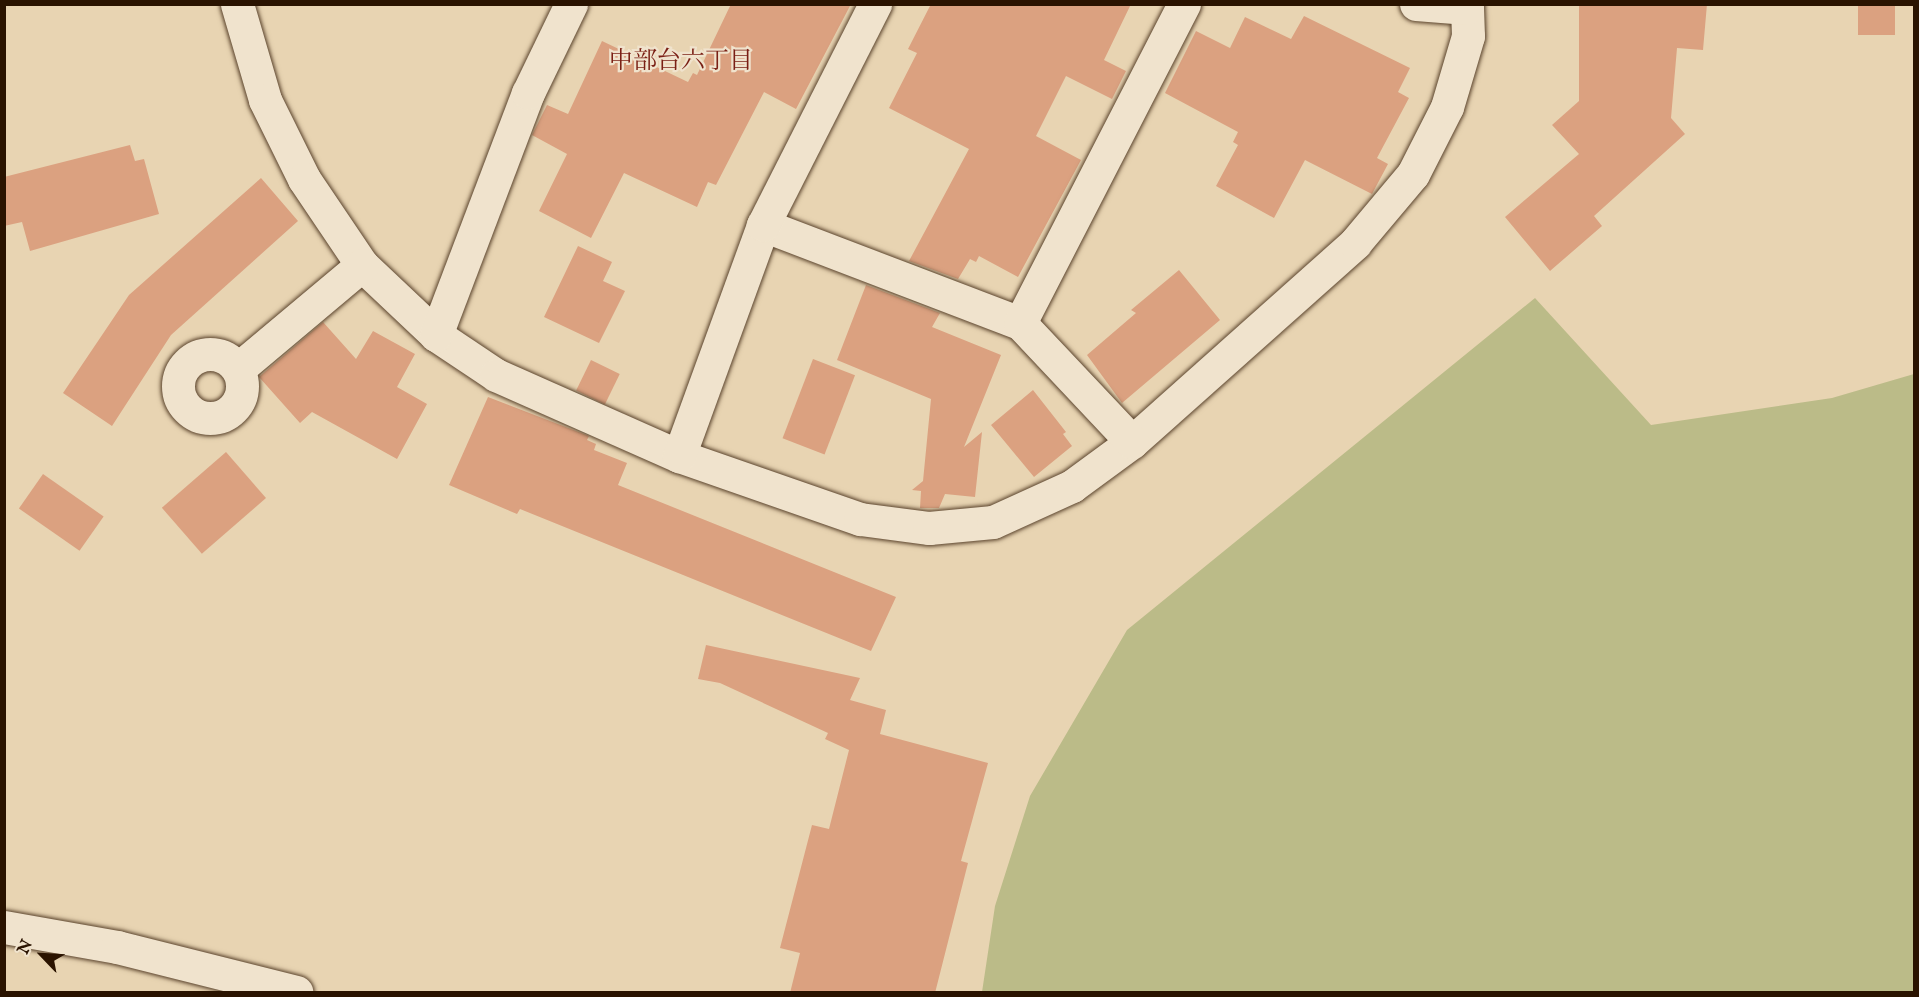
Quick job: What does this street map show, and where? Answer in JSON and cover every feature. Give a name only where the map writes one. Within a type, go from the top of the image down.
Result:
[{"type":"street","points":[[237,4],[265,100],[304,179],[362,265],[436,334],[496,375],[680,456],[860,519],[929,528],[993,522],[1072,486],[1132,442],[1355,243],[1413,174],[1447,107],[1468,36],[1467,6],[1416,4]]},
{"type":"street","points":[[436,334],[528,93],[571,4]]},
{"type":"street","points":[[680,456],[763,225],[875,4]]},
{"type":"street","points":[[1020,323],[1184,4]]},
{"type":"street","points":[[763,225],[1020,323],[1132,442]]},
{"type":"street","points":[[238,369],[362,265]]},
{"type":"street","points":[[4,927],[117,947],[296,993]]},
{"type":"green space","points":[[1535,298],[1651,425],[1832,398],[1914,374],[1914,992],[982,992],[995,906],[1030,796],[1127,630]]},
{"type":"building","points":[[731,4],[851,4],[796,109],[764,92],[716,185],[708,182],[697,207],[624,173],[591,238],[539,211],[567,154],[532,135],[547,105],[568,114],[602,41],[688,82],[693,73],[697,75]]},
{"type":"building","points":[[931,4],[1131,4],[1104,60],[1126,71],[1112,99],[1066,76],[1036,136],[1081,160],[1018,277],[979,256],[976,262],[970,259],[958,279],[909,261],[969,149],[889,108],[917,53],[908,49]]},
{"type":"building","points":[[1579,4],[1707,4],[1703,50],[1677,48],[1671,118],[1685,134],[1594,216],[1602,226],[1550,271],[1505,217],[1579,154],[1552,125],[1579,101]]},
{"type":"building","points":[[1858,4],[1895,4],[1895,35],[1858,35]]},
{"type":"building","points":[[1304,16],[1410,68],[1398,92],[1409,98],[1377,158],[1388,164],[1372,194],[1305,160],[1274,218],[1216,186],[1238,145],[1233,142],[1238,132],[1165,93],[1196,31],[1230,48],[1245,17],[1291,39]]},
{"type":"building","points":[[130,145],[135,161],[144,159],[159,214],[30,251],[22,222],[4,226],[4,177]]},
{"type":"building","points":[[261,178],[298,221],[171,335],[112,426],[63,393],[129,295]]},
{"type":"building","points":[[578,246],[612,262],[603,281],[625,291],[599,343],[544,317]]},
{"type":"building","points":[[1179,270],[1220,320],[1122,403],[1087,355],[1136,313],[1131,310]]},
{"type":"building","points":[[866,285],[940,313],[932,327],[1001,355],[964,447],[982,432],[975,497],[945,494],[939,508],[920,508],[921,491],[912,490],[923,481],[931,399],[837,360]]},
{"type":"building","points":[[323,322],[356,359],[373,331],[415,354],[397,387],[427,404],[397,459],[312,412],[300,423],[259,377]]},
{"type":"building","points":[[813,359],[855,375],[825,454],[783,438]]},
{"type":"building","points":[[591,360],[620,374],[605,405],[576,391]]},
{"type":"building","points":[[1033,390],[1066,432],[1063,434],[1072,446],[1034,477],[991,425]]},
{"type":"building","points":[[488,397],[589,436],[587,440],[596,444],[594,450],[627,463],[618,485],[896,597],[871,651],[520,509],[517,514],[449,485]]},
{"type":"building","points":[[226,452],[266,498],[202,554],[162,508]]},
{"type":"building","points":[[43,474],[104,516],[80,551],[19,508]]},
{"type":"building","points":[[706,645],[860,678],[850,700],[886,710],[880,734],[988,763],[961,861],[968,863],[935,993],[790,993],[800,953],[780,948],[812,825],[829,829],[849,750],[825,739],[828,733],[720,683],[698,679]]},
{"type":"district","name":"中部台六丁目","points":[[681,62]]}]
